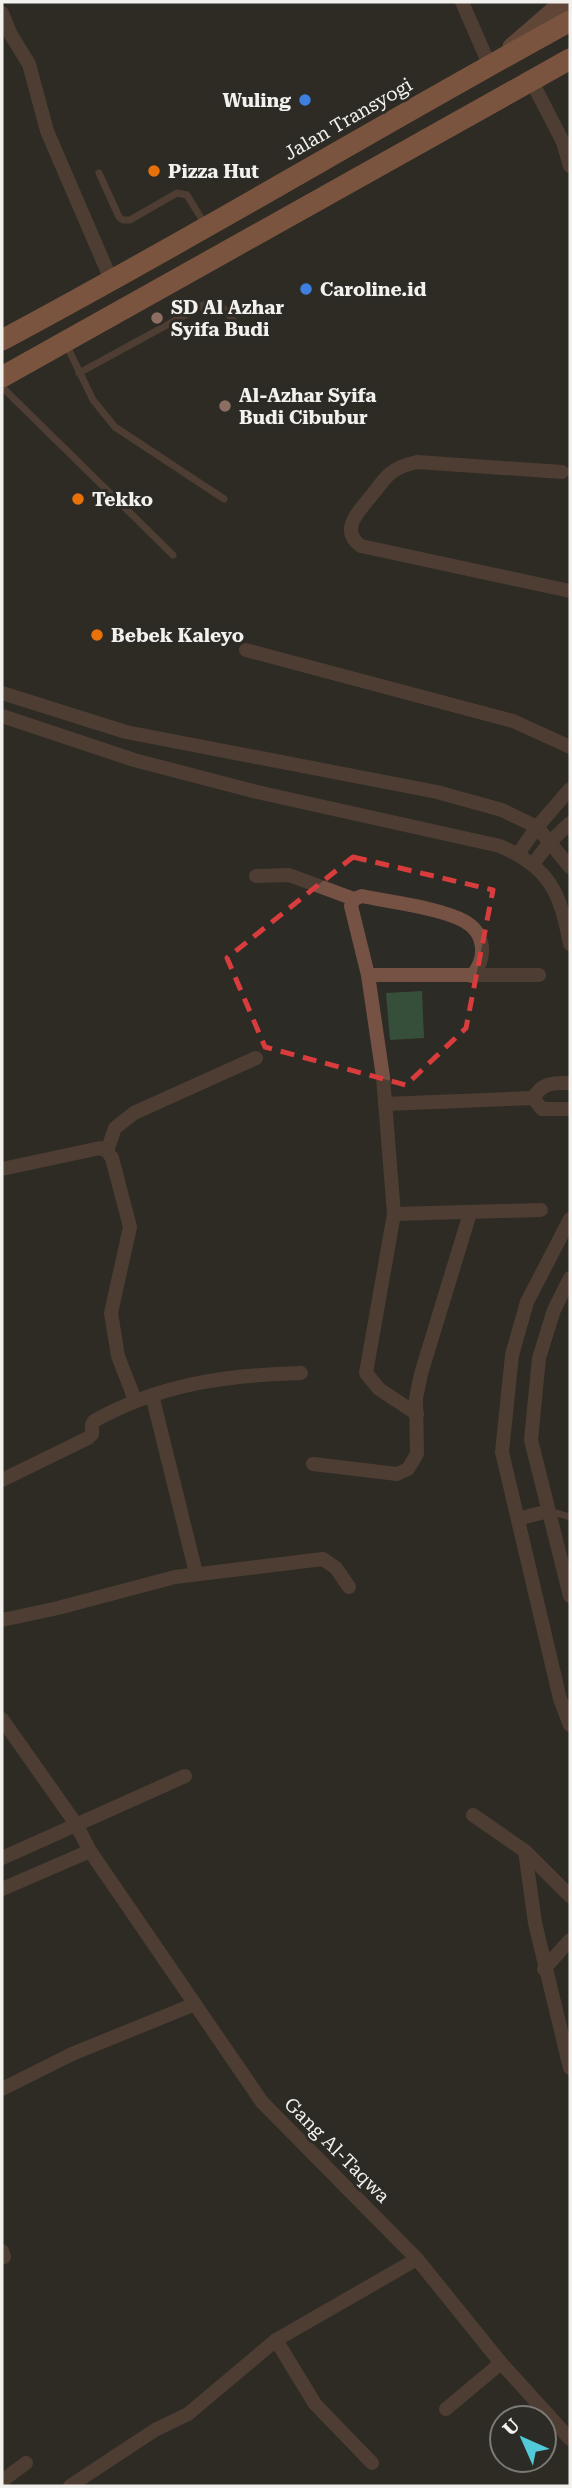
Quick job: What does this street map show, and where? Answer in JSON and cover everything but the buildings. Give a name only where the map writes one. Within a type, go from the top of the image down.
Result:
[{"type":"highway","name":"Jalan Transyogi","points":[[2,340],[112,282],[492,63],[570,21]]},
{"type":"highway","points":[[2,377],[570,59]]},
{"type":"street","points":[[461,2],[492,63],[563,2]]},
{"type":"street","points":[[2,13],[6,39],[29,64],[47,131],[112,282]]},
{"type":"street","points":[[531,80],[563,142],[570,166]]},
{"type":"street","points":[[562,472],[417,462],[406,464],[390,473],[354,517],[351,530],[353,540],[361,546],[570,591]]},
{"type":"street","points":[[246,650],[513,721],[570,747]]},
{"type":"street","points":[[2,692],[126,732],[437,792],[502,810],[537,827],[570,867]]},
{"type":"street","points":[[2,716],[134,760],[257,792],[479,840],[518,854],[533,864],[553,887],[563,908],[570,944]]},
{"type":"street","points":[[518,854],[570,789]]},
{"type":"street","points":[[533,864],[550,842],[570,823]]},
{"type":"street","points":[[256,876],[289,875],[354,899],[362,896],[465,921],[477,932],[484,950],[481,965],[472,976]]},
{"type":"street","points":[[354,899],[351,906],[368,975],[385,1104],[394,1214],[366,1373],[379,1390],[418,1414]]},
{"type":"street","points":[[368,975],[539,975]]},
{"type":"street","points":[[107,1151],[115,1128],[134,1113],[256,1058]]},
{"type":"street","points":[[533,1097],[550,1082],[570,1083]]},
{"type":"street","points":[[385,1104],[533,1097]]},
{"type":"street","points":[[533,1097],[542,1109],[570,1109]]},
{"type":"street","points":[[2,1169],[100,1148],[107,1151],[112,1158],[130,1227],[111,1312],[118,1356],[135,1400]]},
{"type":"street","points":[[394,1214],[541,1210]]},
{"type":"street","points":[[313,1464],[401,1474],[413,1465],[417,1454],[416,1398],[421,1374],[470,1213]]},
{"type":"street","points":[[570,1219],[527,1302],[512,1355],[502,1452],[560,1699],[570,1725]]},
{"type":"street","points":[[570,1278],[554,1310],[538,1358],[531,1440],[570,1596]]},
{"type":"street","points":[[2,1480],[88,1438],[92,1434],[94,1422],[135,1400],[184,1384],[247,1375],[301,1373]]},
{"type":"street","points":[[152,1395],[196,1573]]},
{"type":"street","points":[[518,1519],[548,1511]]},
{"type":"street","points":[[2,1620],[196,1573],[324,1559],[336,1568],[349,1587]]},
{"type":"street","name":"Gang Al-Taqwa","points":[[2,1719],[76,1824],[90,1851],[262,2102],[417,2259],[501,2363],[570,2439]]},
{"type":"street","points":[[2,1858],[185,1776]]},
{"type":"street","points":[[473,1815],[525,1851],[570,1896]]},
{"type":"street","points":[[2,1889],[90,1851]]},
{"type":"street","points":[[525,1851],[534,1923],[570,2068]]},
{"type":"street","points":[[544,1969],[570,1940]]},
{"type":"street","points":[[2,2089],[72,2054],[195,2004]]},
{"type":"street","points":[[70,2486],[155,2430],[188,2414],[276,2340],[417,2259]]},
{"type":"street","points":[[276,2340],[315,2404],[372,2463]]},
{"type":"street","points":[[446,2409],[501,2363]]},
{"type":"street","points":[[2,2481],[26,2463]]},
{"type":"lane","points":[[99,173],[119,217],[123,220],[130,220],[177,193],[187,195],[206,227]]},
{"type":"lane","points":[[79,373],[209,302],[218,302],[233,320]]},
{"type":"lane","points":[[65,343],[93,400],[115,427],[224,499]]},
{"type":"lane","points":[[2,387],[173,555]]},
{"type":"lane","points":[[548,1511],[570,1517]]},
{"type":"highlighted area","points":[[353,857],[493,890],[466,1028],[406,1085],[265,1047],[227,958]]},
{"type":"green space","points":[[422,991],[424,1038],[390,1040],[386,993]]},
{"type":"place","name":"Wuling","points":[[305,100]]},
{"type":"place","name":"Pizza Hut","points":[[154,171]]},
{"type":"place","name":"Caroline.id","points":[[306,289]]},
{"type":"place","name":"SD Al Azhar Syifa Budi","points":[[157,318]]},
{"type":"place","name":"Al-Azhar Syifa Budi Cibubur","points":[[225,406]]},
{"type":"place","name":"Tekko","points":[[78,499]]},
{"type":"place","name":"Bebek Kaleyo","points":[[97,635]]}]
